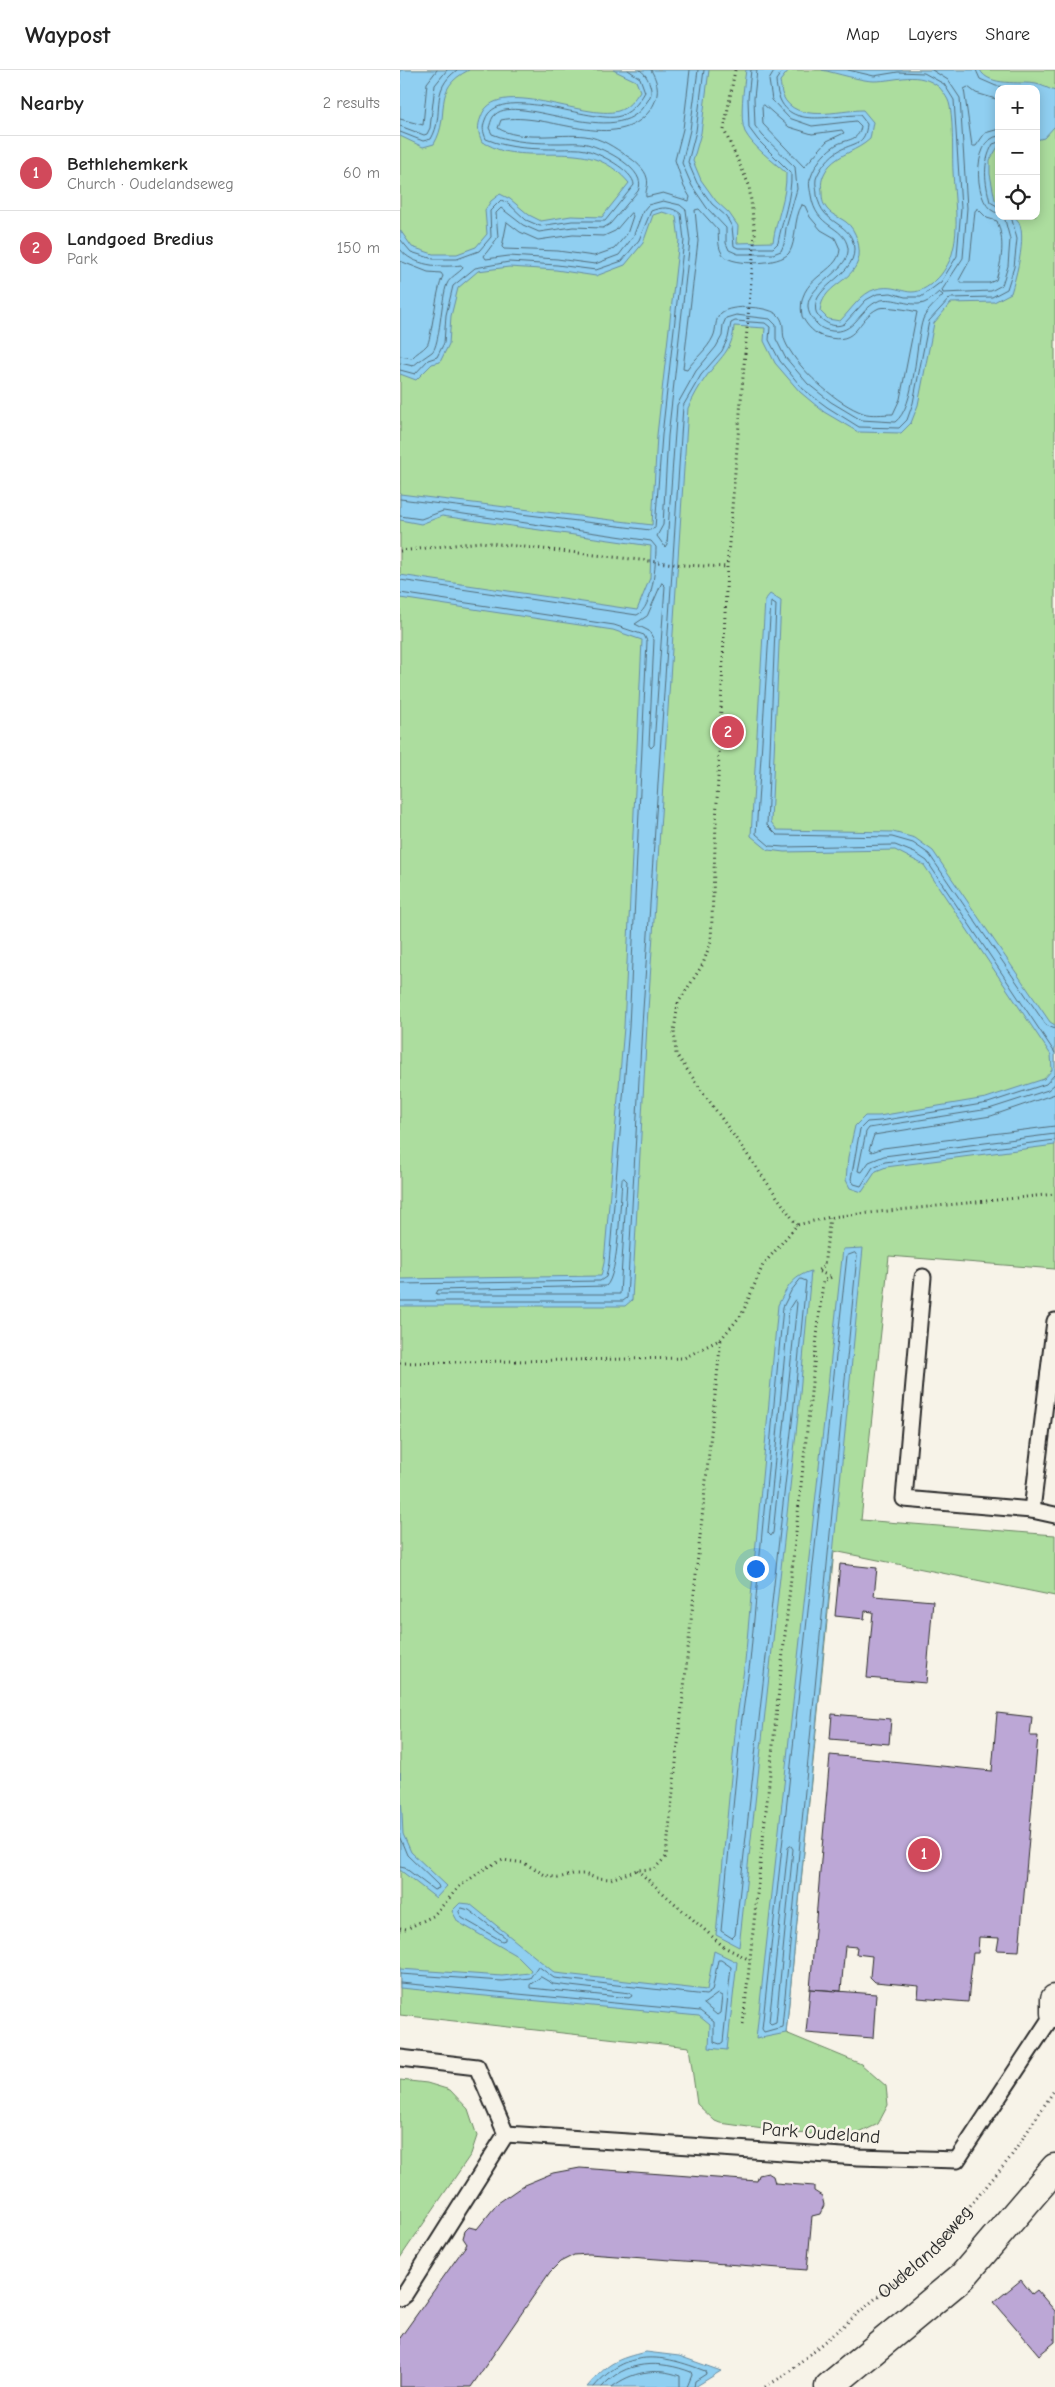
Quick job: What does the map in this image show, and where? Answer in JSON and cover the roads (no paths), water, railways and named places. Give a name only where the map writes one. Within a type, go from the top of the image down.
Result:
[{"type":"main road","name":"Oudelandseweg","points":[[829,2387],[963,2276],[1055,2168]]},
{"type":"lane","points":[[923,1277],[904,1499],[1032,1510],[1055,1515]]},
{"type":"lane","points":[[1032,1510],[1055,1321]]},
{"type":"lane","name":"Park Oudeland","points":[[506,2134],[858,2157],[957,2160],[1055,2008]]},
{"type":"lane","points":[[400,2058],[477,2067],[506,2134],[405,2294],[400,2298]]},
{"type":"water","points":[[400,70],[469,70],[457,77],[450,85],[444,102],[442,122],[434,144],[423,147],[400,136]]},
{"type":"water","points":[[613,70],[709,70],[701,133],[693,161],[701,180],[738,226],[737,243],[773,242],[786,182],[786,173],[758,149],[745,132],[742,110],[746,70],[789,70],[780,81],[782,93],[789,105],[798,110],[819,114],[863,110],[873,122],[870,139],[829,166],[822,178],[821,184],[824,204],[829,211],[850,225],[859,245],[858,261],[854,269],[831,289],[822,302],[820,311],[828,319],[840,321],[861,298],[871,291],[893,288],[912,292],[919,291],[936,280],[948,264],[956,234],[952,124],[948,100],[939,87],[931,82],[915,78],[869,81],[822,70],[980,70],[990,79],[997,81],[1036,84],[1041,85],[1055,91],[1055,126],[1044,138],[1040,139],[1040,85],[995,85],[995,152],[990,160],[990,174],[995,200],[995,220],[1017,220],[1021,231],[1022,242],[1013,286],[1011,293],[994,302],[951,303],[934,323],[918,405],[911,423],[901,433],[858,432],[824,412],[800,392],[775,363],[764,341],[765,328],[734,326],[728,348],[703,381],[688,408],[647,1025],[632,1300],[625,1306],[400,1306],[400,1279],[601,1276],[604,1263],[624,1027],[642,640],[613,630],[400,598],[400,575],[637,610],[650,578],[651,546],[442,516],[421,524],[400,520],[400,494],[652,525],[657,435],[679,240],[676,216],[662,212],[653,215],[643,243],[625,265],[596,276],[556,270],[509,267],[478,271],[458,288],[451,316],[449,344],[440,362],[432,364],[416,380],[400,374],[400,230],[412,247],[433,254],[457,254],[476,247],[487,234],[485,210],[491,201],[500,194],[510,199],[529,215],[541,221],[571,216],[602,217],[629,183],[615,170],[601,161],[586,157],[520,153],[495,148],[482,142],[479,132],[481,117],[490,105],[504,99],[522,99],[604,112],[618,111],[625,108],[640,91],[636,81]]},
{"type":"water","points":[[770,594],[781,601],[771,822],[777,830],[893,832],[915,838],[933,851],[1050,1022],[1055,1025],[1055,1145],[886,1167],[876,1171],[862,1192],[850,1188],[846,1180],[848,1157],[855,1126],[865,1116],[879,1116],[986,1098],[1044,1079],[1052,1070],[1051,1055],[924,865],[895,850],[784,852],[768,850],[751,836],[765,600]]},
{"type":"water","points":[[863,1248],[786,2033],[756,2039],[843,1249]]},
{"type":"water","points":[[811,1271],[798,1415],[739,1947],[716,1935],[736,1724],[745,1662],[778,1305],[787,1288],[799,1276]]},
{"type":"water","points":[[400,1772],[403,1834],[411,1852],[447,1886],[436,1898],[400,1870]]},
{"type":"water","points":[[460,1903],[470,1904],[555,1973],[707,1990],[714,1951],[737,1962],[727,2050],[709,2048],[710,2025],[699,2016],[400,1988],[400,1969],[502,1976],[529,1973],[531,1970],[517,1956],[458,1922],[452,1911]]},
{"type":"water","points":[[646,2352],[679,2356],[721,2371],[695,2387],[587,2387],[601,2372],[613,2363]]},
{"type":"place","name":"Landgoed Bredius","points":[[728,732]]},
{"type":"place","name":"Bethlehemkerk","points":[[924,1854]]}]
